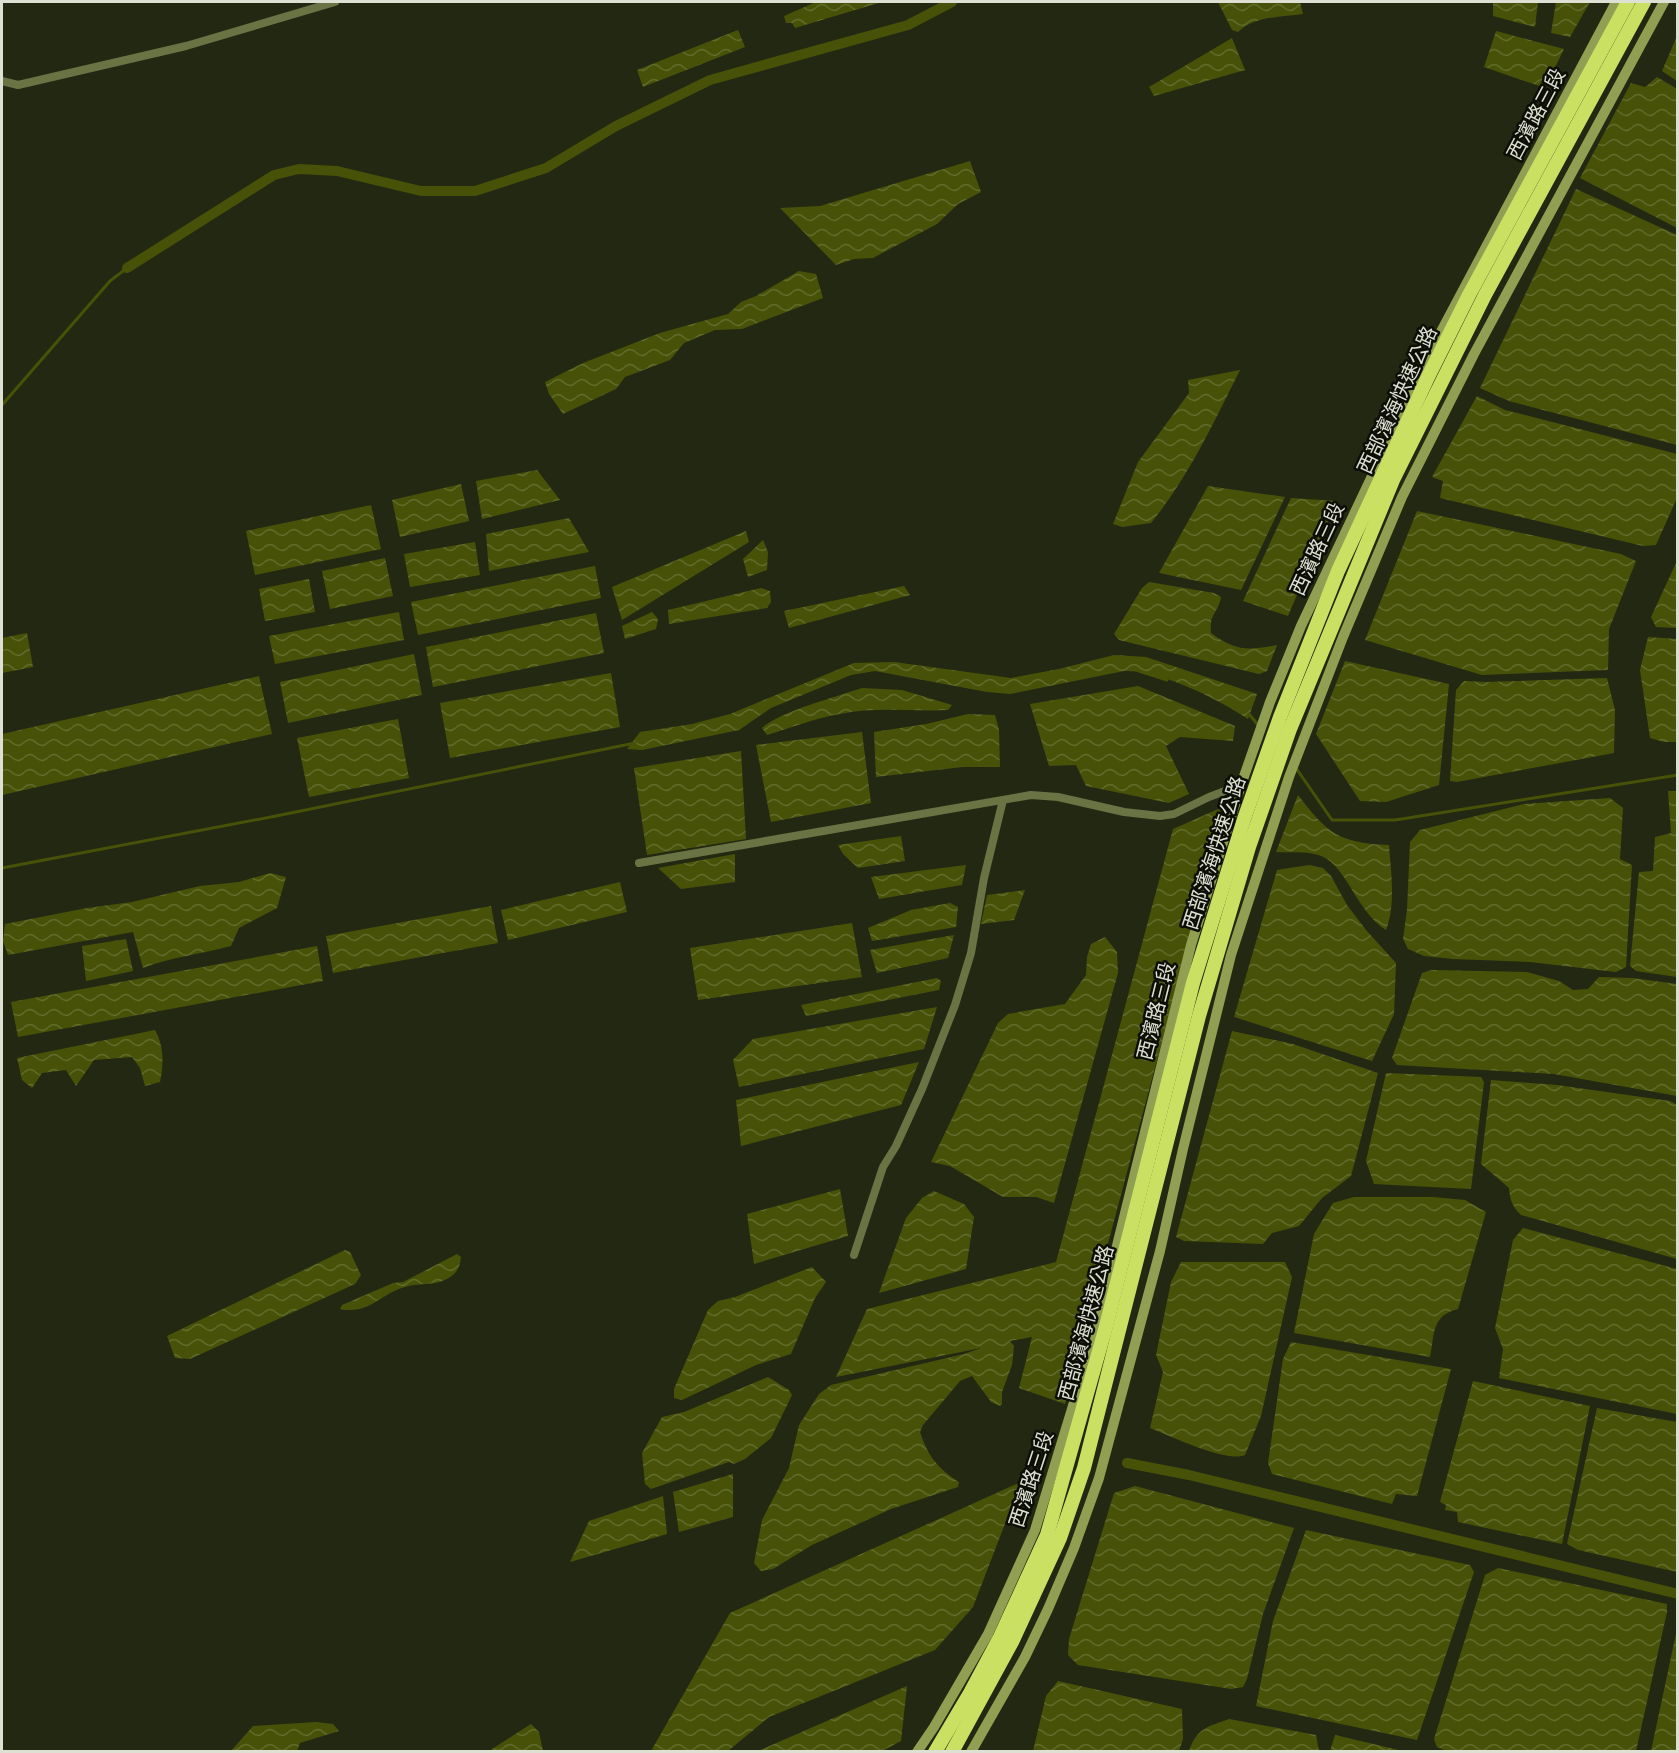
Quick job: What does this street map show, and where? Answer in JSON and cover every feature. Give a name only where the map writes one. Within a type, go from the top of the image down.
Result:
[{"type":"highway","name":"西部濱海快速公路","points":[[934,1752],[995,1646],[1047,1535],[1106,1330],[1194,983],[1280,717],[1338,571],[1428,377],[1469,295],[1628,2]]},
{"type":"highway","name":"西部濱海快速公路","points":[[952,1752],[1012,1642],[1060,1538],[1084,1468],[1199,1016],[1249,848],[1290,729],[1393,480],[1485,295],[1644,2]]},
{"type":"street","points":[[2,81],[18,85],[186,46],[335,2]]},
{"type":"street","name":"西濱路三段","points":[[917,1752],[988,1634],[1035,1530],[1097,1327],[1191,945],[1256,737],[1301,626],[1436,341],[1616,2]]},
{"type":"street","points":[[971,1752],[1025,1657],[1048,1609],[1074,1548],[1099,1478],[1160,1251],[1231,955],[1290,777],[1359,597],[1402,497],[1474,354],[1664,2]]},
{"type":"street","points":[[639,864],[1031,795],[1058,797],[1124,812],[1160,816],[1174,814],[1241,785]]},
{"type":"street","points":[[854,1255],[883,1167],[896,1146],[922,1089],[955,1005],[971,953],[984,878],[1003,800]]},
{"type":"water","points":[[816,2],[882,2],[795,28],[792,23],[786,23],[784,16]]},
{"type":"water","points":[[1218,2],[1300,2],[1303,14],[1260,20],[1238,32],[1232,30]]},
{"type":"water","points":[[1493,2],[1538,2],[1535,27],[1493,16]]},
{"type":"water","points":[[1556,2],[1590,2],[1570,37],[1551,33]]},
{"type":"water","points":[[738,30],[745,47],[643,87],[637,70]]},
{"type":"water","points":[[1496,31],[1564,49],[1545,88],[1484,67]]},
{"type":"water","points":[[1677,36],[1677,81],[1662,71]]},
{"type":"water","points":[[1232,38],[1245,70],[1154,96],[1149,87]]},
{"type":"water","points":[[1657,77],[1677,89],[1677,228],[1580,178],[1631,83],[1645,87]]},
{"type":"water","points":[[970,161],[981,192],[958,204],[937,224],[873,258],[854,259],[836,265],[780,208],[820,206]]},
{"type":"water","points":[[1576,189],[1677,235],[1677,445],[1509,401],[1480,388]]},
{"type":"water","points":[[799,271],[816,274],[823,298],[742,329],[715,330],[684,343],[670,360],[625,377],[616,389],[563,414],[549,394],[545,382],[583,363],[660,333],[728,314],[741,302]]},
{"type":"water","points":[[1240,370],[1189,469],[1151,523],[1122,527],[1113,524],[1138,462],[1189,393],[1188,380]]},
{"type":"water","points":[[1477,396],[1505,410],[1677,454],[1677,498],[1656,545],[1643,546],[1440,498],[1443,481],[1432,477]]},
{"type":"water","points":[[537,470],[560,500],[482,519],[476,481]]},
{"type":"water","points":[[461,484],[469,521],[400,537],[392,500]]},
{"type":"water","points":[[1208,486],[1285,497],[1241,590],[1159,573]]},
{"type":"water","points":[[1291,498],[1337,501],[1288,616],[1243,601]]},
{"type":"water","points":[[371,505],[381,549],[255,575],[246,531]]},
{"type":"water","points":[[1417,511],[1621,554],[1636,561],[1609,629],[1608,670],[1482,675],[1365,640]]},
{"type":"water","points":[[569,518],[589,552],[489,571],[486,534]]},
{"type":"water","points":[[746,531],[749,542],[622,620],[612,587]]},
{"type":"water","points":[[763,540],[768,552],[767,570],[748,577],[743,559]]},
{"type":"water","points":[[475,542],[480,575],[410,587],[404,554]]},
{"type":"water","points":[[385,558],[393,596],[330,609],[322,571]]},
{"type":"water","points":[[1677,561],[1677,628],[1656,627],[1651,617]]},
{"type":"water","points":[[595,566],[601,598],[418,635],[411,602]]},
{"type":"water","points":[[309,579],[315,612],[265,621],[259,589]]},
{"type":"water","points":[[1149,582],[1214,593],[1221,597],[1212,617],[1211,633],[1228,644],[1243,648],[1277,645],[1267,671],[1259,674],[1119,640],[1114,634],[1142,588]]},
{"type":"water","points":[[904,586],[910,595],[789,628],[784,611]]},
{"type":"water","points":[[761,588],[770,591],[771,602],[767,608],[669,624],[668,610]]},
{"type":"water","points":[[399,612],[404,640],[275,664],[269,636]]},
{"type":"water","points":[[652,612],[658,619],[656,629],[625,639],[622,626]]},
{"type":"water","points":[[596,613],[604,653],[433,687],[426,647]]},
{"type":"water","points":[[27,633],[33,667],[2,673],[2,638]]},
{"type":"water","points":[[1648,637],[1677,639],[1677,742],[1664,742],[1650,738],[1640,670]]},
{"type":"water","points":[[414,654],[422,695],[288,723],[280,682]]},
{"type":"water","points":[[1114,655],[1146,657],[1257,694],[1248,719],[1189,687],[1172,680],[1139,672],[1124,671],[1010,694],[987,692],[875,671],[851,675],[771,708],[739,730],[642,750],[627,749],[640,732],[692,724],[730,714],[854,663],[894,662],[1011,678]]},
{"type":"water","points":[[1345,661],[1449,684],[1439,785],[1386,802],[1360,801],[1316,734]]},
{"type":"water","points":[[611,673],[620,727],[450,758],[440,703]]},
{"type":"water","points":[[259,676],[272,734],[2,795],[2,734]]},
{"type":"water","points":[[1607,678],[1615,710],[1614,753],[1457,782],[1450,781],[1456,690],[1464,681]]},
{"type":"water","points":[[1138,686],[1235,726],[1233,741],[1180,737],[1166,746],[1189,794],[1169,803],[1086,786],[1076,765],[1049,766],[1030,704]]},
{"type":"water","points":[[862,688],[902,690],[952,705],[948,710],[853,712],[821,718],[767,735],[762,728],[795,710]]},
{"type":"water","points":[[968,714],[995,715],[999,730],[1000,767],[963,767],[876,777],[874,732],[926,724]]},
{"type":"water","points":[[398,719],[409,778],[309,797],[297,738]]},
{"type":"water","points":[[862,732],[871,803],[771,822],[756,745]]},
{"type":"water","points":[[741,751],[746,839],[647,855],[634,768]]},
{"type":"water","points":[[1668,791],[1678,791],[1677,977],[1636,971],[1630,966],[1639,872],[1653,871],[1655,837],[1671,833]]},
{"type":"water","points":[[1298,795],[1318,819],[1336,834],[1358,842],[1389,845],[1392,899],[1386,930],[1368,913],[1342,874],[1327,859],[1309,853],[1276,852]]},
{"type":"water","points":[[1610,798],[1623,808],[1620,859],[1632,865],[1626,967],[1616,972],[1530,962],[1453,959],[1424,956],[1408,949],[1403,939],[1407,910],[1410,842],[1420,830],[1524,804]]},
{"type":"water","points":[[1225,806],[1065,1404],[1019,1388],[1032,1337],[1010,1341],[1014,1346],[1012,1365],[1002,1392],[1002,1404],[1000,1406],[991,1402],[972,1376],[960,1381],[923,1425],[920,1432],[934,1461],[959,1482],[958,1487],[891,1509],[812,1545],[773,1569],[761,1571],[754,1563],[762,1520],[789,1468],[799,1425],[819,1394],[831,1385],[981,1348],[836,1377],[867,1309],[1056,1262],[1173,829]]},
{"type":"water","points":[[901,836],[905,861],[858,868],[843,854],[838,845]]},
{"type":"water","points":[[735,854],[735,882],[681,889],[658,868]]},
{"type":"water","points":[[966,865],[962,885],[879,899],[871,877]]},
{"type":"water","points":[[1309,865],[1323,868],[1331,876],[1347,905],[1396,963],[1394,1014],[1372,1061],[1234,1017],[1277,870]]},
{"type":"water","points":[[270,873],[286,877],[277,908],[239,928],[231,946],[143,968],[133,932],[8,955],[3,941],[5,924],[132,902],[200,886],[239,882]]},
{"type":"water","points":[[620,882],[627,912],[508,940],[501,910]]},
{"type":"water","points":[[1025,890],[1014,920],[981,924],[987,895]]},
{"type":"water","points":[[950,903],[958,907],[956,927],[872,941],[868,928],[911,910]]},
{"type":"water","points":[[491,906],[498,943],[333,973],[326,936]]},
{"type":"water","points":[[852,923],[862,977],[698,1000],[690,948]]},
{"type":"water","points":[[954,935],[948,958],[877,973],[870,950]]},
{"type":"water","points":[[1105,937],[1117,952],[1118,973],[1054,1203],[1036,1197],[1003,1197],[950,1166],[931,1162],[998,1023],[1008,1014],[1065,1004],[1086,975],[1087,957],[1091,944]]},
{"type":"water","points":[[126,939],[133,971],[86,981],[82,946]]},
{"type":"water","points":[[317,946],[323,981],[18,1037],[11,1002]]},
{"type":"water","points":[[1431,970],[1527,972],[1559,981],[1573,990],[1588,989],[1599,977],[1632,978],[1677,984],[1677,1096],[1554,1074],[1397,1065],[1392,1058],[1422,973]]},
{"type":"water","points":[[937,978],[941,981],[939,990],[806,1016],[801,1005]]},
{"type":"water","points":[[937,1007],[924,1049],[739,1087],[733,1060],[753,1039]]},
{"type":"water","points":[[155,1030],[162,1055],[160,1082],[145,1086],[140,1068],[132,1057],[94,1060],[76,1086],[66,1070],[42,1073],[32,1088],[22,1080],[17,1058]]},
{"type":"water","points":[[1232,1031],[1293,1044],[1378,1073],[1351,1176],[1322,1198],[1299,1226],[1272,1233],[1263,1244],[1184,1241],[1176,1237]]},
{"type":"water","points":[[919,1062],[901,1105],[741,1146],[736,1100]]},
{"type":"water","points":[[1386,1073],[1481,1077],[1484,1082],[1471,1189],[1374,1184],[1366,1161]]},
{"type":"water","points":[[1491,1080],[1557,1085],[1670,1101],[1677,1105],[1677,1259],[1521,1215],[1512,1203],[1509,1188],[1481,1164]]},
{"type":"water","points":[[840,1189],[848,1236],[754,1264],[747,1214]]},
{"type":"water","points":[[934,1191],[964,1204],[974,1217],[966,1269],[879,1293],[906,1218],[922,1198]]},
{"type":"water","points":[[1354,1197],[1433,1197],[1465,1200],[1486,1212],[1458,1309],[1449,1312],[1439,1321],[1434,1333],[1430,1357],[1294,1333],[1314,1234],[1333,1203]]},
{"type":"water","points":[[1523,1228],[1677,1269],[1677,1414],[1499,1378],[1503,1349],[1495,1328],[1513,1240]]},
{"type":"water","points":[[345,1250],[350,1252],[361,1275],[355,1284],[190,1359],[175,1358],[167,1336]]},
{"type":"water","points":[[457,1254],[461,1257],[458,1268],[445,1280],[396,1290],[367,1307],[340,1309],[342,1305],[393,1283],[403,1282]]},
{"type":"water","points":[[1181,1262],[1285,1262],[1292,1277],[1261,1416],[1245,1455],[1225,1455],[1212,1452],[1150,1428],[1163,1372],[1156,1355],[1171,1282]]},
{"type":"water","points":[[812,1267],[826,1282],[815,1298],[791,1354],[756,1365],[682,1400],[674,1398],[674,1389],[708,1310],[718,1301],[735,1297]]},
{"type":"water","points":[[1291,1342],[1451,1369],[1417,1496],[1396,1494],[1392,1504],[1272,1474],[1268,1463],[1283,1359]]},
{"type":"water","points":[[768,1377],[789,1390],[792,1395],[771,1438],[745,1459],[734,1464],[729,1462],[651,1489],[645,1484],[642,1453],[662,1417],[684,1412]]},
{"type":"water","points":[[1473,1381],[1590,1406],[1562,1544],[1458,1522],[1457,1512],[1445,1510],[1446,1505],[1440,1502]]},
{"type":"water","points":[[1597,1408],[1677,1422],[1677,1572],[1578,1550],[1567,1544]]},
{"type":"water","points":[[733,1474],[733,1517],[679,1532],[673,1492]]},
{"type":"water","points":[[1021,1482],[973,1607],[935,1650],[769,1717],[728,1751],[651,1751],[730,1613]]},
{"type":"water","points":[[1135,1486],[1294,1528],[1263,1614],[1243,1687],[1231,1689],[1078,1665],[1068,1655],[1069,1639],[1114,1493]]},
{"type":"water","points":[[663,1496],[667,1534],[570,1562],[589,1521]]},
{"type":"water","points":[[1306,1530],[1470,1565],[1474,1572],[1417,1740],[1256,1706],[1273,1621]]},
{"type":"water","points":[[1498,1568],[1667,1604],[1636,1751],[1449,1752],[1437,1747],[1434,1739],[1485,1575]]},
{"type":"water","points":[[1677,1629],[1677,1751],[1651,1751]]},
{"type":"water","points":[[1058,1681],[1182,1709],[1183,1739],[1179,1751],[1033,1751],[1046,1696]]},
{"type":"water","points":[[907,1686],[901,1741],[882,1751],[758,1751]]},
{"type":"water","points":[[1229,1719],[1316,1735],[1319,1751],[1189,1751],[1196,1737],[1204,1729]]},
{"type":"water","points":[[316,1722],[333,1724],[339,1731],[300,1743],[297,1751],[231,1751],[253,1726]]},
{"type":"water","points":[[531,1724],[539,1732],[543,1751],[489,1751]]},
{"type":"water","points":[[1335,1735],[1403,1751],[1330,1751]]},
{"type":"waterway","points":[[127,268],[274,175],[299,169],[337,171],[421,191],[475,191],[546,168],[616,126],[710,80],[908,25],[952,2]]},
{"type":"waterway","points":[[2,405],[110,281],[127,268]]},
{"type":"waterway","points":[[1139,671],[1167,680]]},
{"type":"waterway","points":[[1249,714],[1258,725]]},
{"type":"waterway","points":[[2,868],[276,816],[635,743]]},
{"type":"waterway","points":[[1296,768],[1332,820],[1395,820],[1678,775]]},
{"type":"waterway","points":[[1127,1463],[1189,1475],[1678,1594]]}]
